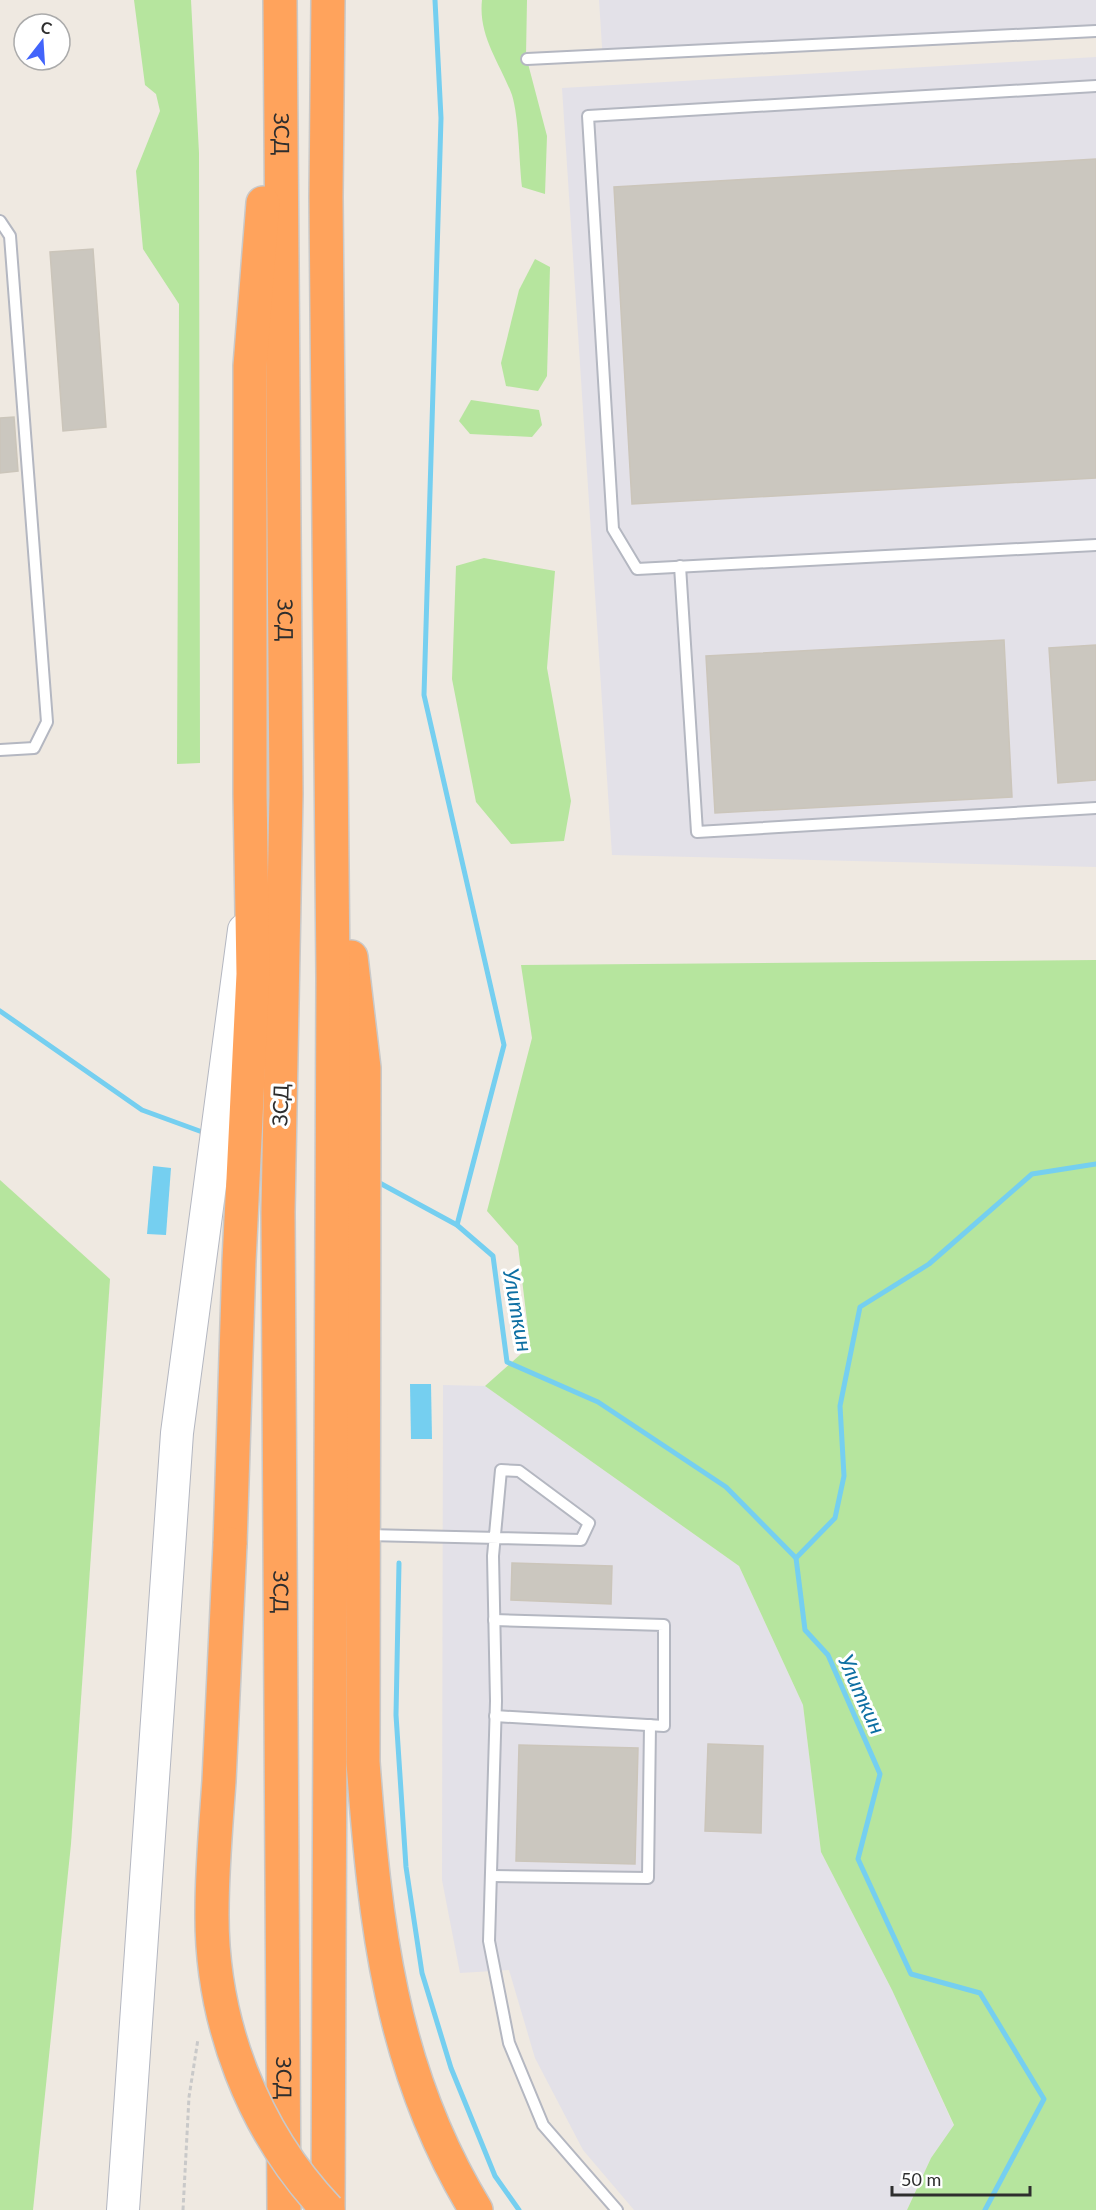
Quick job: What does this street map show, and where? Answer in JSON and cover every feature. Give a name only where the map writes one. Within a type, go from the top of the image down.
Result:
[{"type":"highway","points":[[280,0],[250,366],[253,974],[239,1261],[231,1544],[212,1914],[217,1979],[228,2032],[265,2126],[306,2186],[328,2210]]},
{"type":"highway","name":"ЗСД","points":[[280,0],[286,770],[285,982],[278,1212],[284,2210]]},
{"type":"highway","name":"ЗСД","points":[[328,0],[326,209],[333,793],[328,2210]]},
{"type":"highway","points":[[333,793],[364,1068],[363,1762],[369,1846],[391,1999],[429,2121],[476,2210]]},
{"type":"main road","points":[[123,2210],[177,1433],[236,972],[252,886]]},
{"type":"lane","points":[[527,59],[1096,31]]},
{"type":"lane","points":[[1096,86],[588,116],[613,529],[637,569],[1096,545]]},
{"type":"lane","points":[[0,221],[10,236],[47,723],[34,748],[0,750]]},
{"type":"lane","points":[[680,566],[697,832],[1096,808]]},
{"type":"lane","points":[[363,1534],[497,1538],[581,1540],[589,1523],[519,1471],[501,1470],[497,1538],[493,1556],[495,1716],[489,1941],[509,2043],[543,2125],[617,2210]]},
{"type":"lane","points":[[494,1620],[663,1625],[664,1725],[495,1716]]},
{"type":"lane","points":[[490,1876],[648,1878],[650,1725]]},
{"type":"path","points":[[183,2210],[189,2097],[198,2039]]},
{"type":"shaded area","points":[[599,0],[1096,0],[1096,30],[603,62]]},
{"type":"shaded area","points":[[1096,57],[1096,867],[612,855],[562,88]]},
{"type":"shaded area","points":[[443,1385],[485,1386],[739,1566],[803,1705],[821,1852],[892,1990],[954,2126],[931,2158],[907,2210],[634,2210],[583,2150],[535,2058],[509,1970],[460,1973],[442,1880]]},
{"type":"green space","points":[[134,0],[191,0],[199,153],[200,763],[177,764],[179,304],[143,249],[136,171],[160,111],[156,94],[145,85]]},
{"type":"green space","points":[[482,0],[527,0],[526,56],[547,136],[545,194],[522,187],[514,104],[483,26]]},
{"type":"green space","points":[[535,259],[550,267],[547,376],[538,391],[506,386],[501,363],[519,290]]},
{"type":"green space","points":[[471,400],[539,410],[542,425],[532,437],[470,434],[459,421]]},
{"type":"green space","points":[[484,558],[555,571],[547,668],[571,801],[564,841],[511,844],[476,802],[452,679],[456,566]]},
{"type":"green space","points":[[1096,960],[1096,2210],[907,2210],[931,2158],[954,2125],[892,1990],[821,1852],[803,1705],[739,1566],[485,1386],[530,1346],[518,1246],[487,1211],[532,1038],[521,965]]},
{"type":"green space","points":[[0,1180],[110,1279],[71,1844],[33,2210],[0,2210]]},
{"type":"water","points":[[153,1166],[171,1168],[166,1235],[147,1234]]},
{"type":"water","points":[[410,1384],[431,1384],[432,1439],[411,1439]]},
{"type":"building","points":[[1096,159],[1096,478],[632,504],[614,187]]},
{"type":"building","points":[[93,249],[106,427],[63,431],[50,252]]},
{"type":"building","points":[[14,417],[18,471],[0,473],[0,418]]},
{"type":"building","points":[[1004,640],[1012,797],[715,813],[706,656]]},
{"type":"building","points":[[1096,645],[1096,780],[1058,783],[1049,648]]},
{"type":"building","points":[[512,1563],[612,1566],[611,1604],[511,1600]]},
{"type":"building","points":[[708,1744],[763,1746],[761,1833],[705,1831]]},
{"type":"building","points":[[519,1745],[638,1748],[635,1864],[516,1861]]},
{"type":"waterway","points":[[435,0],[441,118],[424,695],[504,1045],[457,1225]]},
{"type":"waterway","points":[[0,1011],[142,1110],[205,1133]]},
{"type":"waterway","points":[[796,1558],[835,1518],[844,1476],[840,1406],[860,1307],[929,1264],[1032,1174],[1096,1164]]},
{"type":"waterway","name":"Улиткин","points":[[376,1181],[457,1225],[493,1256],[507,1362],[598,1402],[726,1487],[796,1558],[805,1630],[828,1655],[880,1774],[858,1859],[911,1974],[980,1993],[1044,2099],[985,2210]]},
{"type":"waterway","points":[[399,1563],[396,1715],[406,1867],[422,1973],[451,2068],[495,2176],[519,2210]]}]
